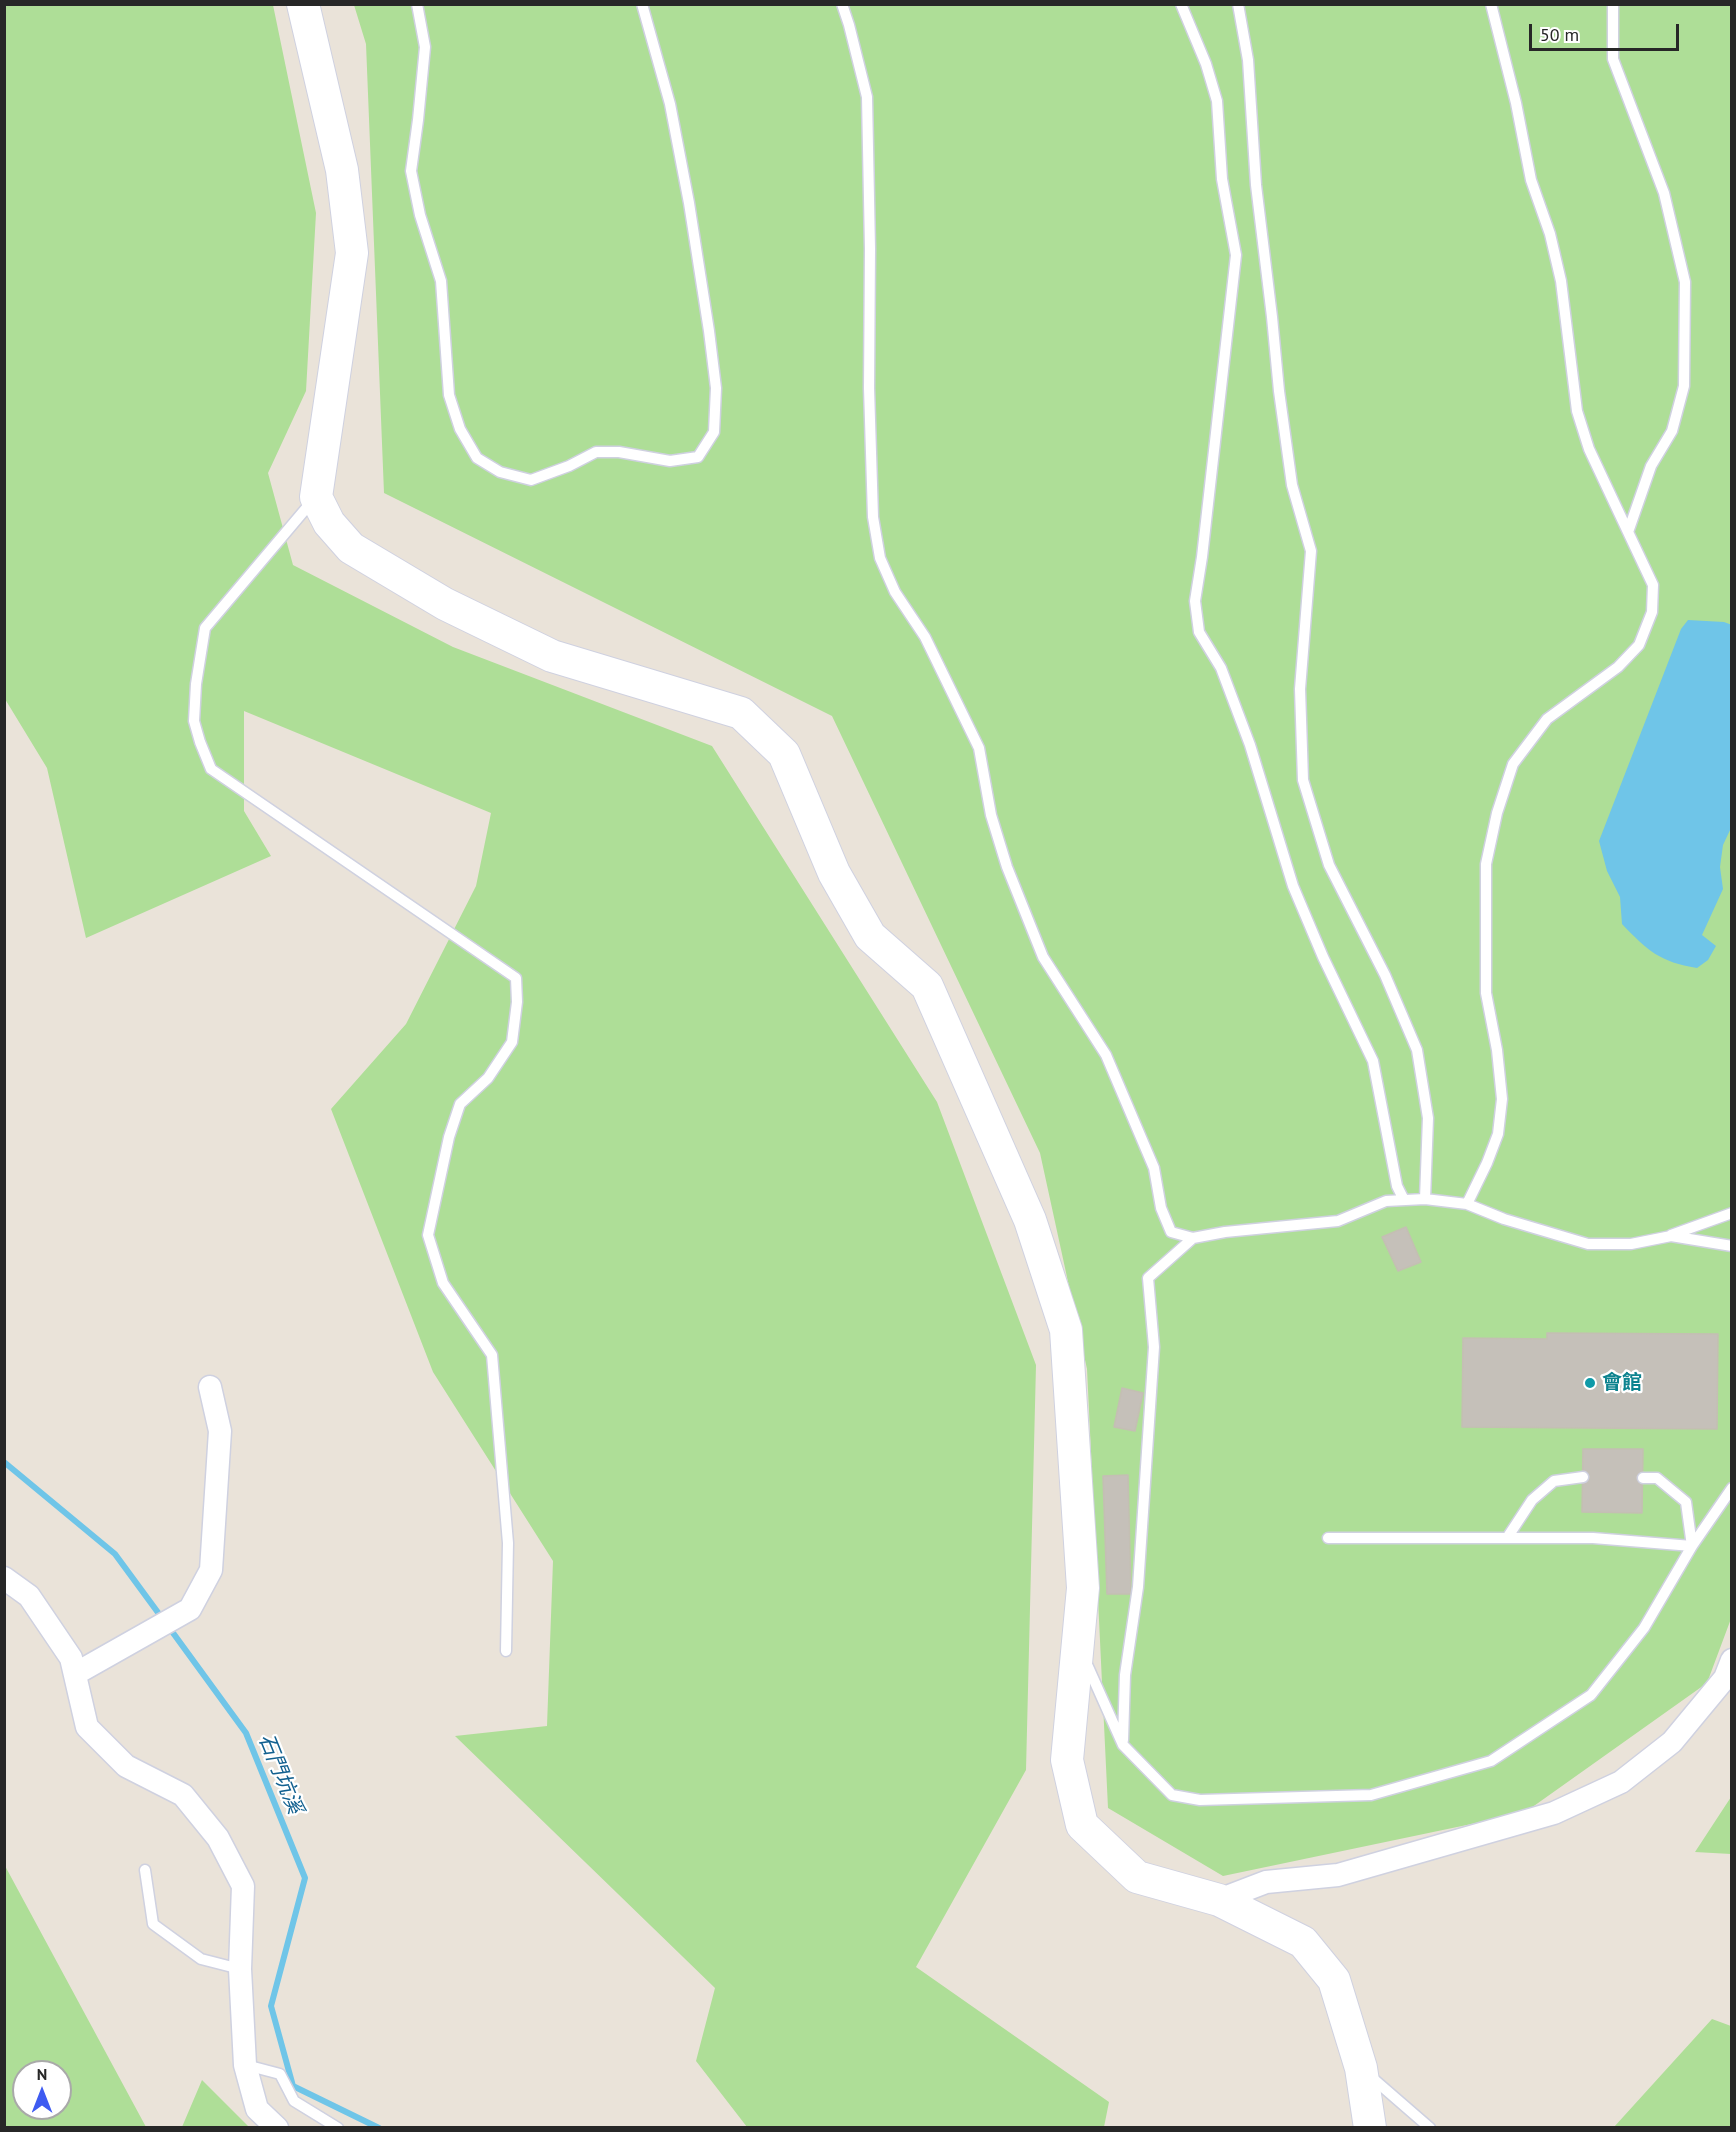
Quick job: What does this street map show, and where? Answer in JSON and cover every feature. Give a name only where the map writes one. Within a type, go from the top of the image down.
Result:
[{"type":"street","points":[[303,4],[342,170],[352,253],[316,497],[329,523],[351,548],[445,604],[552,656],[741,713],[784,754],[834,873],[870,936],[927,986],[1030,1220],[1066,1330],[1083,1588],[1067,1760],[1082,1826],[1137,1876],[1219,1900],[1303,1942],[1334,1980],[1361,2067],[1370,2127]]},
{"type":"street","points":[[75,1674],[190,1609],[212,1570],[220,1431],[210,1387]]},
{"type":"street","points":[[4,1578],[29,1596],[71,1658],[87,1727],[126,1766],[183,1795],[218,1838],[243,1886],[240,1969],[245,2065],[257,2109],[277,2127]]},
{"type":"street","points":[[1219,1900],[1266,1882],[1338,1875],[1554,1813],[1621,1782],[1672,1742],[1725,1678],[1731,1660]]},
{"type":"lane","points":[[417,4],[425,47],[411,171],[420,215],[441,281],[449,395],[460,429],[477,458],[500,472],[531,480],[569,466],[596,452],[619,452],[670,461],[698,457],[714,432],[716,388],[689,203],[670,104],[642,4]]},
{"type":"lane","points":[[842,4],[867,97],[870,249],[869,411],[873,517],[880,558],[895,592],[925,637],[979,748],[991,815],[1007,867],[1043,957],[1106,1055],[1154,1168],[1161,1208],[1171,1232],[1193,1238],[1225,1232],[1338,1221],[1386,1201],[1425,1198],[1467,1204],[1504,1219],[1588,1244],[1631,1244],[1671,1236],[1731,1213]]},
{"type":"lane","points":[[1181,4],[1206,64],[1217,101],[1222,179],[1236,255],[1203,557],[1195,601],[1199,632],[1221,668],[1250,745],[1293,886],[1323,957],[1373,1061],[1397,1186],[1404,1200]]},
{"type":"lane","points":[[1238,4],[1248,60],[1256,185],[1279,391],[1292,485],[1311,551],[1300,689],[1303,780],[1329,865],[1385,975],[1417,1050],[1428,1118],[1425,1198]]},
{"type":"lane","points":[[1467,1204],[1498,1134],[1502,1099],[1497,1050],[1486,993],[1486,864],[1497,813],[1513,764],[1547,719],[1618,667],[1639,645],[1652,612],[1653,585],[1589,449],[1577,411],[1561,281],[1550,234],[1531,180],[1516,103],[1491,4]]},
{"type":"lane","points":[[1613,4],[1612,59],[1664,193],[1685,282],[1684,386],[1672,431],[1651,466],[1628,532]]},
{"type":"lane","points":[[316,497],[205,628],[196,684],[194,721],[200,742],[212,768],[516,978],[517,1002],[512,1042],[488,1078],[460,1104],[449,1137],[428,1235],[443,1283],[492,1355],[508,1543],[506,1651]]},
{"type":"lane","points":[[1671,1236],[1731,1246]]},
{"type":"lane","points":[[1123,1745],[1125,1675],[1138,1587],[1154,1347],[1148,1278],[1193,1238]]},
{"type":"lane","points":[[1507,1538],[1532,1500],[1554,1481],[1582,1477]]},
{"type":"lane","points":[[1643,1478],[1658,1478],[1686,1502],[1692,1546]]},
{"type":"lane","points":[[1078,1644],[1123,1745],[1172,1796],[1200,1800],[1371,1796],[1491,1761],[1591,1695],[1644,1628],[1692,1546],[1731,1488]]},
{"type":"lane","points":[[1328,1538],[1593,1538],[1692,1546]]},
{"type":"lane","points":[[145,1870],[153,1924],[201,1959],[240,1969]]},
{"type":"lane","points":[[245,2065],[280,2074],[294,2101],[338,2127]]},
{"type":"lane","points":[[1361,2067],[1430,2127]]},
{"type":"green space","points":[[5,5],[273,5],[316,213],[306,391],[268,473],[293,565],[453,647],[712,746],[937,1102],[1036,1365],[1026,1770],[916,1967],[1109,2102],[1104,2127],[747,2127],[696,2061],[715,1988],[455,1736],[547,1726],[553,1561],[433,1372],[331,1109],[406,1024],[476,886],[491,813],[244,711],[244,811],[271,856],[86,938],[47,768],[5,699]]},
{"type":"green space","points":[[354,5],[1731,5],[1732,1616],[1707,1683],[1524,1813],[1223,1876],[1108,1808],[1087,1369],[1040,1153],[832,716],[384,493],[366,44]]},
{"type":"green space","points":[[1731,1797],[1731,1854],[1695,1852]]},
{"type":"green space","points":[[4,1864],[146,2127],[5,2127]]},
{"type":"green space","points":[[1712,2019],[1731,2026],[1731,2127],[1614,2127]]},
{"type":"green space","points":[[202,2080],[249,2127],[182,2127]]},
{"type":"water","points":[[1688,620],[1724,622],[1732,625],[1731,828],[1723,845],[1720,867],[1723,889],[1702,935],[1716,946],[1708,960],[1697,968],[1664,959],[1655,954],[1622,924],[1620,897],[1607,871],[1599,841],[1681,629]]},
{"type":"building","points":[[1406,1227],[1421,1262],[1398,1271],[1382,1237]]},
{"type":"building","name":"會館","points":[[1547,1333],[1718,1334],[1717,1429],[1462,1427],[1463,1338],[1547,1339]]},
{"type":"building","points":[[1122,1388],[1143,1393],[1135,1431],[1114,1427]]},
{"type":"building","points":[[1583,1449],[1643,1449],[1642,1513],[1582,1512]]},
{"type":"building","points":[[1128,1475],[1131,1594],[1107,1594],[1103,1476]]},
{"type":"waterway","name":"石門坑溪","points":[[4,1462],[115,1554],[162,1618]]},
{"type":"waterway","name":"石門坑溪","points":[[168,1626],[246,1733],[305,1878],[271,2006],[293,2086],[379,2128]]},
{"type":"place","name":"會館","points":[[1590,1383]]}]
